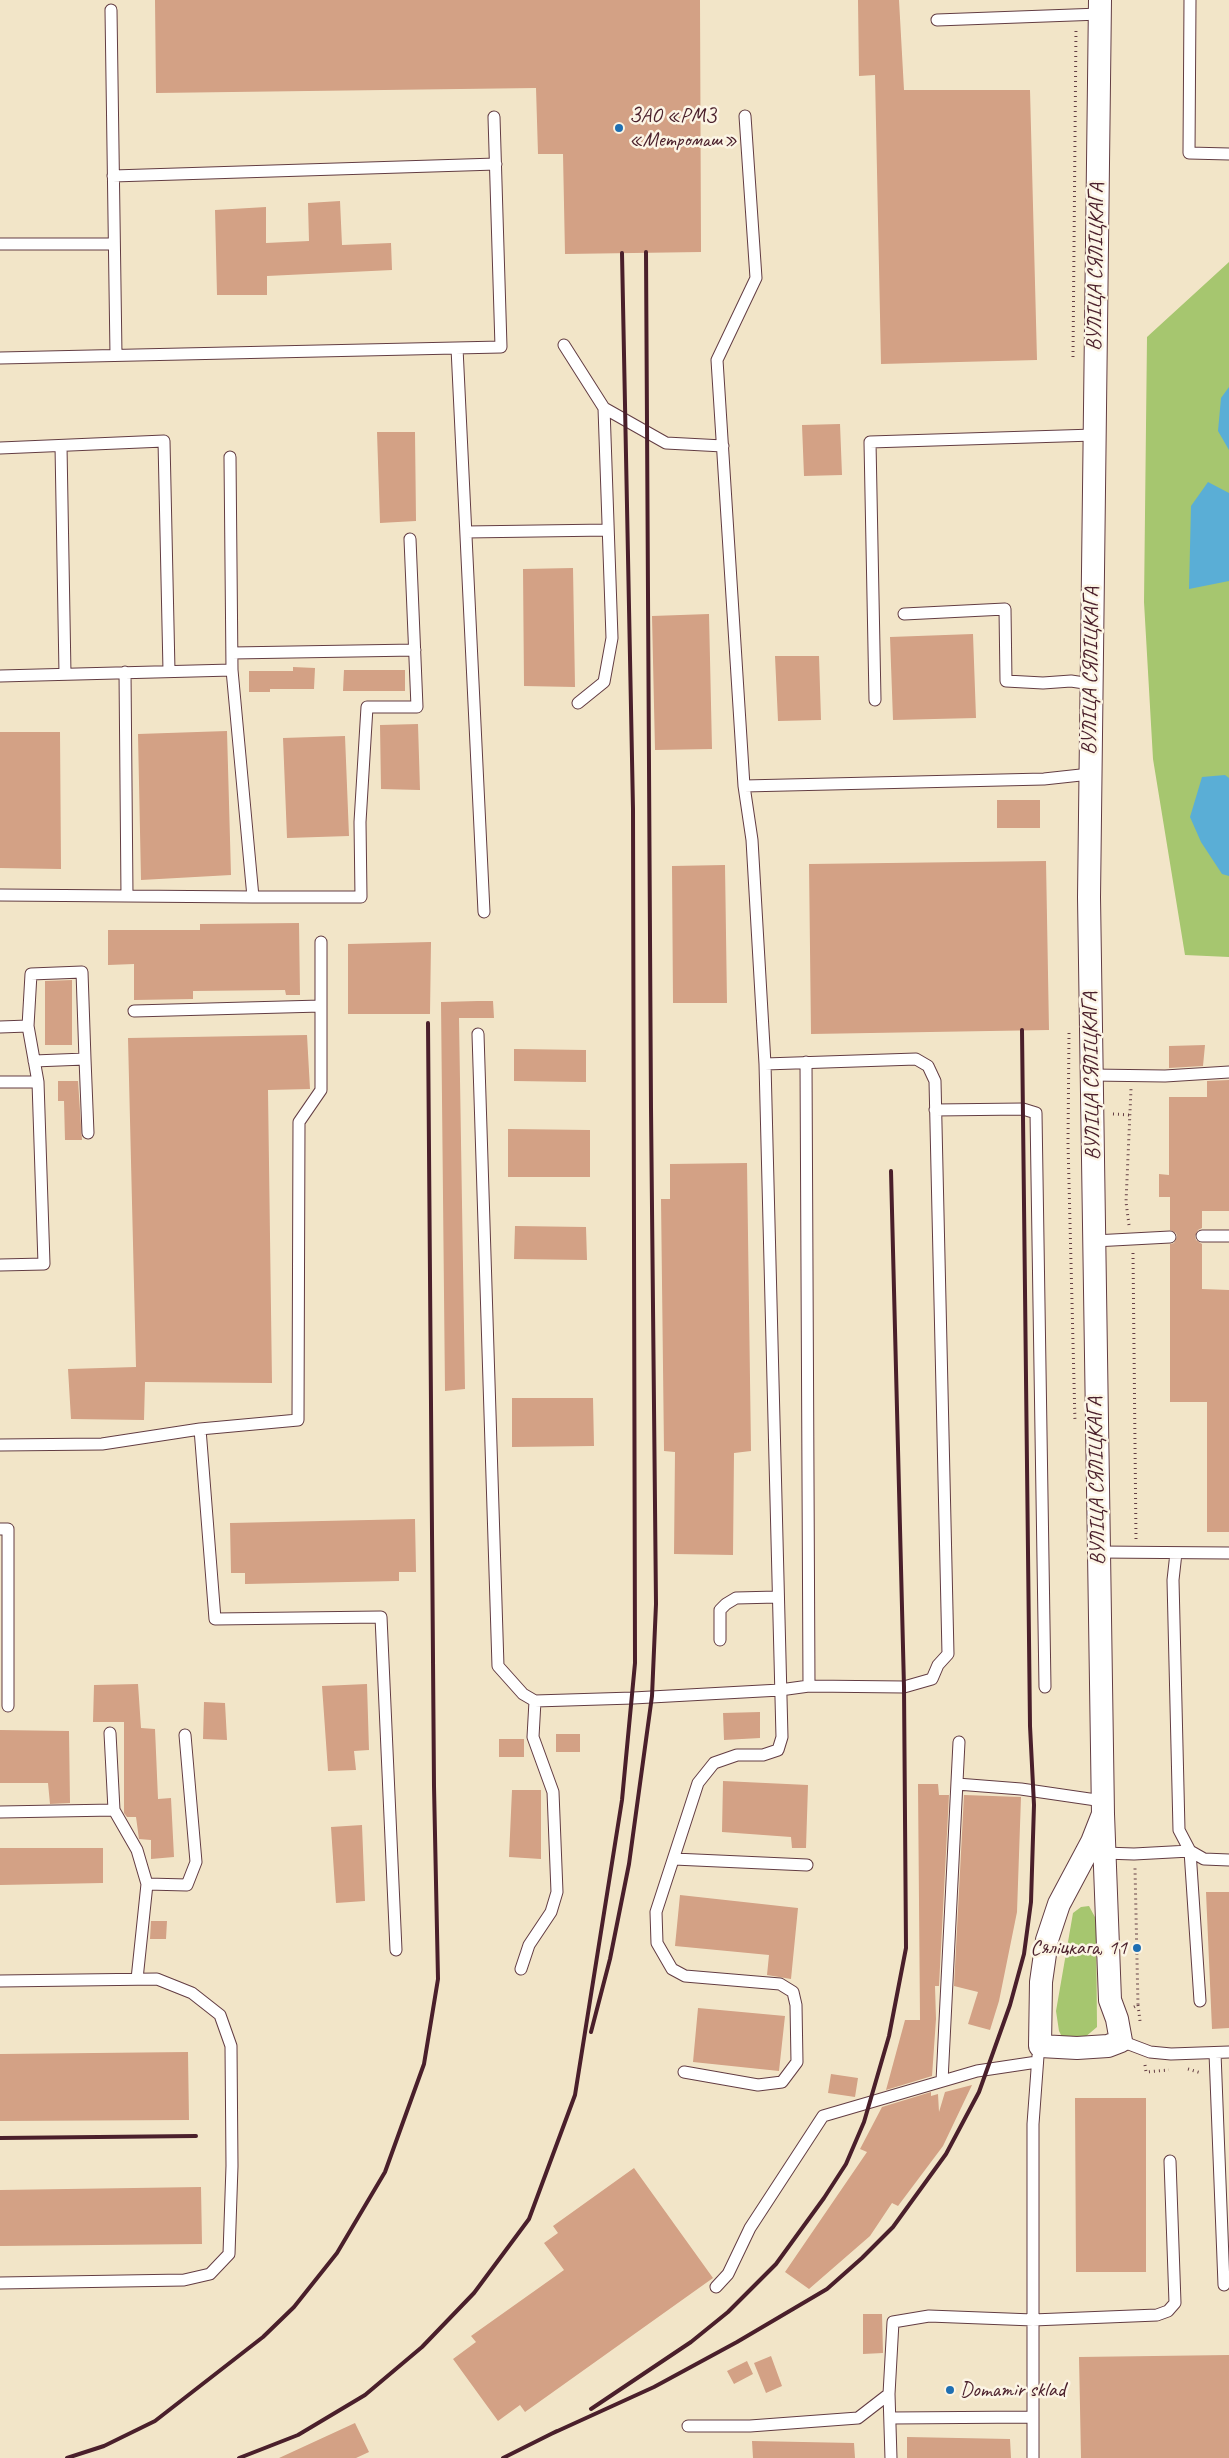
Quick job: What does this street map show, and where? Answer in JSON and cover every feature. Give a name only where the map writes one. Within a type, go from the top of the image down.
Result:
[{"type":"street","name":"ВУЛІЦА СЯЛІЦКАГА","points":[[1100,7],[1089,897],[1104,1853],[1110,2000],[1117,2019],[1121,2041]]},
{"type":"street","points":[[1103,1808],[1089,1848],[1058,1904],[1047,1940],[1041,1982],[1039,2054],[1108,2046],[1121,2041]]},
{"type":"lane","points":[[1190,0],[1189,153],[1229,154]]},
{"type":"lane","points":[[937,20],[1100,7]]},
{"type":"lane","points":[[110,10],[116,355]]},
{"type":"lane","points":[[684,2072],[758,2085],[782,2082],[797,2062],[796,2005],[793,1992],[780,1984],[685,1976],[672,1969],[657,1943],[656,1912],[698,1782],[714,1763],[736,1755],[763,1755],[778,1750],[782,1737],[764,1064],[752,840],[744,786],[718,360],[756,278],[745,116]]},
{"type":"lane","points":[[0,358],[501,347],[494,117]]},
{"type":"lane","points":[[113,176],[496,164]]},
{"type":"lane","points":[[0,244],[114,244]]},
{"type":"lane","points":[[564,345],[604,408],[666,443],[723,446]]},
{"type":"lane","points":[[457,348],[484,912]]},
{"type":"lane","points":[[578,703],[604,682],[612,638],[604,408]]},
{"type":"lane","points":[[875,700],[870,442],[1094,435]]},
{"type":"lane","points":[[0,448],[164,442],[169,671]]},
{"type":"lane","points":[[61,446],[65,674]]},
{"type":"lane","points":[[230,457],[232,670],[253,897]]},
{"type":"lane","points":[[466,532],[608,530]]},
{"type":"lane","points":[[0,895],[360,897],[360,822],[367,706],[417,707],[410,539]]},
{"type":"lane","points":[[904,614],[1005,609],[1006,681],[1043,683],[1071,680],[1091,684]]},
{"type":"lane","points":[[232,653],[415,650]]},
{"type":"lane","points":[[0,676],[232,670]]},
{"type":"lane","points":[[125,672],[127,896]]},
{"type":"lane","points":[[744,786],[1044,779],[1090,774]]},
{"type":"lane","points":[[0,1444],[102,1444],[200,1429],[298,1420],[299,1122],[321,1090],[321,942]]},
{"type":"lane","points":[[0,1265],[44,1264],[38,1082],[28,1026],[31,974],[82,972],[88,1133]]},
{"type":"lane","points":[[134,1011],[321,1006]]},
{"type":"lane","points":[[0,1027],[28,1026]]},
{"type":"lane","points":[[478,1034],[498,1666],[523,1694],[535,1701],[780,1690],[809,1686],[904,1687],[932,1679],[938,1665],[948,1654],[935,1081],[928,1066],[916,1059],[764,1064]]},
{"type":"lane","points":[[34,1061],[85,1059]]},
{"type":"lane","points":[[806,1062],[809,1686]]},
{"type":"lane","points":[[1092,1075],[1229,1072]]},
{"type":"lane","points":[[0,1082],[38,1082]]},
{"type":"lane","points":[[935,1110],[1023,1109],[1036,1113],[1045,1687]]},
{"type":"lane","points":[[1202,1236],[1229,1236]]},
{"type":"lane","points":[[1094,1240],[1170,1237]]},
{"type":"lane","points":[[200,1429],[215,1619],[381,1617],[396,1950]]},
{"type":"lane","points":[[0,1529],[8,1528],[8,1706]]},
{"type":"lane","points":[[1098,1552],[1229,1553]]},
{"type":"lane","points":[[1176,1553],[1173,1580],[1179,1830],[1190,1851],[1200,2001]]},
{"type":"lane","points":[[720,1640],[720,1610],[726,1604],[736,1598],[777,1596]]},
{"type":"lane","points":[[521,1969],[528,1945],[551,1912],[557,1892],[553,1792],[533,1737],[535,1701]]},
{"type":"lane","points":[[110,1733],[114,1810],[137,1850],[146,1884],[137,1979]]},
{"type":"lane","points":[[146,1884],[187,1885],[196,1862],[185,1735]]},
{"type":"lane","points":[[942,2081],[959,1742]]},
{"type":"lane","points":[[957,1784],[1021,1789],[1103,1808]]},
{"type":"lane","points":[[0,1812],[114,1810]]},
{"type":"lane","points":[[1104,1853],[1134,1854],[1190,1851],[1204,1859],[1229,1860]]},
{"type":"lane","points":[[674,1860],[807,1865]]},
{"type":"lane","points":[[0,1981],[157,1979],[192,1993],[220,2015],[231,2046],[232,2166],[229,2254],[210,2274],[184,2280],[0,2283]]},
{"type":"lane","points":[[1121,2041],[1150,2052],[1170,2054],[1229,2052]]},
{"type":"lane","points":[[1215,2052],[1224,2285]]},
{"type":"lane","points":[[716,2287],[728,2274],[750,2228],[823,2116],[1039,2054],[1033,2124],[1033,2458]]},
{"type":"lane","points":[[891,2458],[889,2394],[894,2322],[930,2316],[1033,2320],[1156,2315],[1168,2312],[1175,2303],[1170,2161]]},
{"type":"lane","points":[[688,2426],[750,2426],[858,2418],[889,2394]]},
{"type":"lane","points":[[891,2418],[1033,2417]]},
{"type":"path","points":[[1132,1075],[1126,1202],[1131,1239],[1138,1529],[1135,1552]]},
{"type":"path","points":[[1117,2019],[1138,2004],[1134,1854]]},
{"type":"green space","points":[[1229,262],[1229,957],[1185,955],[1153,759],[1144,602],[1147,337]]},
{"type":"green space","points":[[1089,1906],[1096,1919],[1097,2027],[1084,2038],[1063,2039],[1059,2031],[1056,2011],[1073,1913],[1081,1907]]},
{"type":"water","points":[[1229,387],[1229,450],[1218,431],[1221,398]]},
{"type":"water","points":[[1208,482],[1229,493],[1229,581],[1189,589],[1191,506]]},
{"type":"water","points":[[1225,775],[1229,778],[1229,876],[1222,874],[1201,842],[1190,817],[1202,777]]},
{"type":"building","name":"ЗАО «РМЗ «Метромаш»","points":[[155,0],[700,0],[701,252],[565,254],[563,154],[538,154],[536,88],[156,93]]},
{"type":"building","points":[[858,0],[899,0],[904,90],[1030,90],[1037,360],[881,364],[875,75],[859,76]]},
{"type":"building","points":[[340,201],[342,245],[391,243],[392,270],[267,276],[267,295],[217,295],[215,210],[266,207],[266,243],[309,241],[308,203]]},
{"type":"building","points":[[840,424],[842,475],[804,476],[802,425]]},
{"type":"building","points":[[377,432],[415,432],[416,521],[380,523]]},
{"type":"building","points":[[573,568],[575,687],[524,686],[523,569]]},
{"type":"building","points":[[709,614],[712,749],[655,750],[652,616]]},
{"type":"building","points":[[973,634],[976,718],[893,720],[890,637]]},
{"type":"building","points":[[775,656],[819,656],[821,720],[778,721]]},
{"type":"building","points":[[293,667],[315,668],[314,689],[270,689],[270,692],[249,692],[249,671],[293,671]]},
{"type":"building","points":[[344,670],[405,670],[405,691],[343,691]]},
{"type":"building","points":[[418,724],[420,790],[381,789],[380,725]]},
{"type":"building","points":[[227,731],[231,875],[141,880],[138,734]]},
{"type":"building","points":[[0,732],[60,732],[61,869],[0,868]]},
{"type":"building","points":[[345,736],[349,836],[287,838],[283,738]]},
{"type":"building","points":[[997,800],[1040,800],[1040,828],[997,828]]},
{"type":"building","points":[[1046,861],[1049,1030],[811,1034],[809,864]]},
{"type":"building","points":[[725,865],[727,1003],[673,1003],[672,866]]},
{"type":"building","points":[[299,923],[300,995],[286,995],[285,990],[193,991],[193,999],[134,1000],[134,964],[108,965],[108,930],[200,930],[200,924]]},
{"type":"building","points":[[431,942],[430,1014],[348,1014],[348,944]]},
{"type":"building","points":[[72,980],[72,1045],[45,1045],[45,981]]},
{"type":"building","points":[[493,1001],[494,1018],[459,1018],[465,1389],[445,1391],[441,1002]]},
{"type":"building","points":[[307,1035],[310,1089],[268,1090],[272,1383],[145,1382],[144,1420],[71,1419],[68,1369],[136,1367],[128,1038]]},
{"type":"building","points":[[1205,1045],[1203,1066],[1169,1068],[1169,1046]]},
{"type":"building","points":[[514,1049],[586,1050],[586,1082],[514,1081]]},
{"type":"building","points":[[1229,1080],[1229,1211],[1202,1211],[1202,1228],[1198,1230],[1195,1236],[1196,1240],[1202,1244],[1202,1289],[1229,1290],[1229,1532],[1207,1532],[1207,1402],[1170,1402],[1170,1244],[1174,1243],[1177,1237],[1176,1233],[1170,1230],[1170,1197],[1159,1197],[1159,1174],[1169,1175],[1169,1097],[1207,1097],[1207,1081]]},
{"type":"building","points":[[58,1081],[78,1081],[82,1140],[65,1140],[64,1101],[58,1101]]},
{"type":"building","points":[[508,1129],[590,1130],[590,1177],[508,1177]]},
{"type":"building","points":[[747,1163],[751,1451],[734,1453],[733,1555],[674,1554],[675,1452],[664,1451],[661,1199],[670,1199],[670,1164]]},
{"type":"building","points":[[515,1226],[586,1227],[587,1260],[514,1259]]},
{"type":"building","points":[[512,1398],[593,1398],[594,1446],[512,1447]]},
{"type":"building","points":[[415,1519],[416,1572],[399,1572],[399,1581],[245,1584],[245,1573],[231,1573],[230,1523]]},
{"type":"building","points":[[138,1684],[141,1728],[155,1729],[158,1799],[171,1798],[174,1857],[151,1859],[151,1840],[139,1839],[136,1817],[127,1817],[124,1813],[124,1722],[93,1722],[94,1685]]},
{"type":"building","points":[[367,1684],[369,1750],[354,1751],[356,1770],[328,1771],[322,1686]]},
{"type":"building","points":[[204,1702],[225,1703],[227,1740],[203,1739]]},
{"type":"building","points":[[760,1712],[760,1738],[724,1740],[723,1713]]},
{"type":"building","points":[[0,1730],[69,1731],[70,1803],[50,1804],[48,1783],[0,1783]]},
{"type":"building","points":[[556,1734],[580,1734],[580,1752],[556,1752]]},
{"type":"building","points":[[499,1739],[524,1739],[524,1757],[499,1757]]},
{"type":"building","points":[[723,1781],[808,1785],[806,1848],[792,1848],[791,1837],[722,1832]]},
{"type":"building","points":[[918,1784],[938,1784],[939,1795],[949,1795],[939,1986],[935,1986],[936,2019],[932,2076],[886,2090],[905,2020],[920,2020]]},
{"type":"building","points":[[512,1790],[541,1790],[541,1859],[509,1857]]},
{"type":"building","points":[[964,1795],[1021,1797],[1017,1912],[999,2001],[990,2030],[968,2024],[978,1992],[954,1986]]},
{"type":"building","points":[[362,1825],[365,1901],[336,1903],[331,1827]]},
{"type":"building","points":[[0,1848],[103,1848],[103,1883],[0,1885]]},
{"type":"building","points":[[1206,1892],[1229,1892],[1229,2028],[1212,2029]]},
{"type":"building","points":[[680,1895],[798,1908],[791,1979],[767,1975],[769,1955],[675,1946]]},
{"type":"building","points":[[151,1921],[167,1921],[166,1939],[150,1939]]},
{"type":"building","points":[[698,2008],[785,2016],[779,2071],[693,2062]]},
{"type":"building","points":[[188,2052],[189,2120],[0,2121],[0,2054]]},
{"type":"building","points":[[831,2074],[858,2078],[855,2097],[828,2093]]},
{"type":"building","points":[[972,2085],[943,2146],[898,2206],[892,2203],[870,2236],[809,2289],[785,2272],[867,2152],[860,2149],[882,2107],[931,2092],[931,2096],[938,2094],[939,2112],[945,2092]]},
{"type":"building","points":[[1075,2098],[1146,2098],[1146,2272],[1076,2272]]},
{"type":"building","points":[[634,2168],[713,2278],[525,2412],[520,2405],[498,2421],[453,2359],[476,2342],[471,2336],[564,2270],[544,2243],[558,2233],[553,2226]]},
{"type":"building","points":[[201,2187],[202,2244],[0,2246],[0,2190]]},
{"type":"building","points":[[863,2314],[882,2314],[883,2353],[863,2354]]},
{"type":"building","points":[[1229,2355],[1229,2458],[1081,2458],[1079,2357]]},
{"type":"building","points":[[771,2356],[782,2386],[766,2393],[754,2363]]},
{"type":"building","points":[[747,2361],[753,2374],[734,2384],[727,2371]]},
{"type":"building","points":[[355,2423],[369,2452],[356,2458],[279,2458]]},
{"type":"building","points":[[907,2437],[1010,2439],[1011,2458],[907,2458]]},
{"type":"building","points":[[752,2441],[854,2443],[855,2458],[753,2458]]},
{"type":"railway","points":[[591,2032],[610,1959],[629,1864],[652,1696],[656,1604],[646,252]]},
{"type":"railway","points":[[239,2458],[298,2435],[365,2395],[422,2347],[474,2293],[529,2219],[575,2095],[622,1800],[635,1663],[633,809],[622,253]]},
{"type":"railway","points":[[67,2458],[104,2446],[155,2421],[263,2337],[294,2307],[337,2253],[385,2172],[424,2064],[438,1979],[434,1786],[428,1023]]},
{"type":"railway","points":[[551,2434],[654,2387],[737,2342],[827,2289],[862,2258],[893,2227],[946,2154],[979,2092],[1010,2005],[1024,1954],[1031,1902],[1034,1805],[1030,1726],[1022,1030]]},
{"type":"railway","points":[[591,2409],[691,2342],[728,2312],[776,2264],[846,2164],[864,2122],[889,2036],[906,1948],[904,1687],[891,1171]]},
{"type":"railway","points":[[0,2138],[196,2136]]},
{"type":"railway","points":[[503,2458],[557,2431]]},
{"type":"place","name":"ЗАО «РМЗ «Метромаш»","points":[[619,128]]},
{"type":"place","name":"Сяліцкага, 11","points":[[1137,1948]]},
{"type":"place","name":"Domamir sklad","points":[[950,2390]]}]
